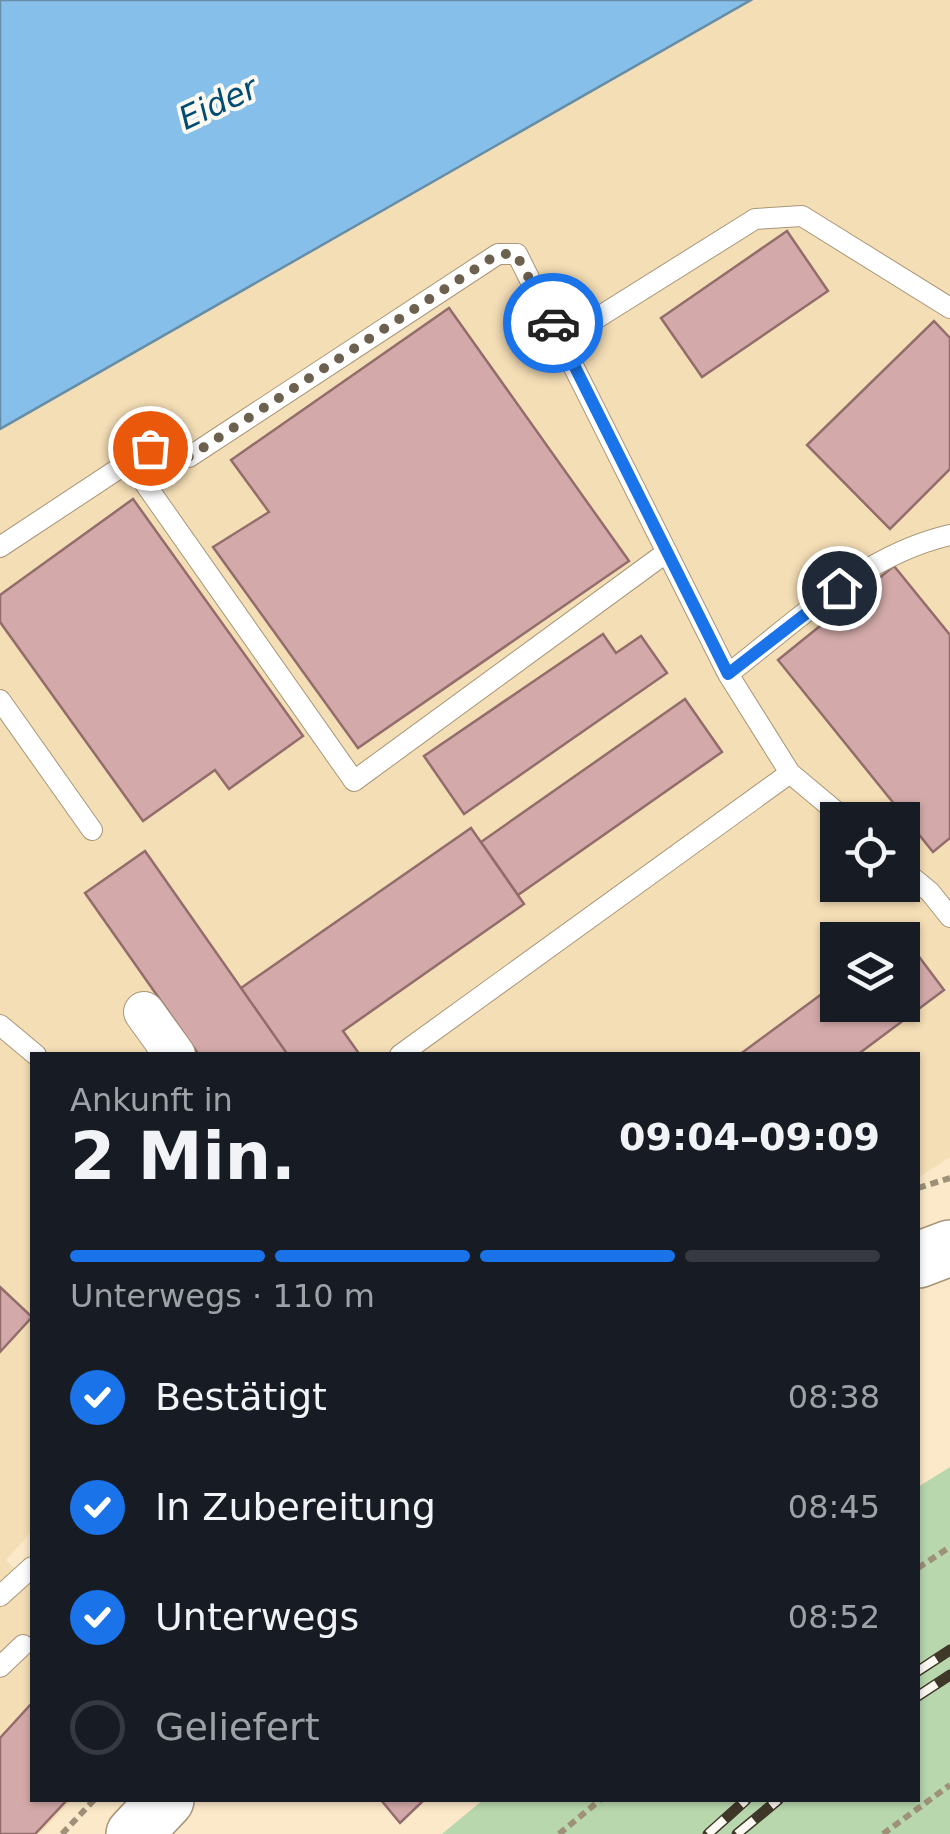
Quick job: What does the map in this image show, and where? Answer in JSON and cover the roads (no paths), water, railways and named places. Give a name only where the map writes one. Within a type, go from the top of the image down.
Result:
[{"type":"main road","points":[[920,1259],[950,1248]]},
{"type":"main road","points":[[134,1834],[164,1802]]},
{"type":"street","points":[[144,1012],[173,1052]]},
{"type":"lane","points":[[562,340],[754,219],[802,216],[950,308]]},
{"type":"lane","points":[[0,547],[171,434],[189,457],[498,254],[516,254],[728,674],[790,773],[825,802]]},
{"type":"lane","points":[[129,462],[354,781],[667,552]]},
{"type":"lane","points":[[728,674],[867,566],[926,540],[950,535]]},
{"type":"lane","points":[[0,700],[92,830]]},
{"type":"lane","points":[[404,1052],[790,773]]},
{"type":"lane","points":[[920,884],[950,918]]},
{"type":"lane","points":[[0,1025],[32,1052]]},
{"type":"lane","points":[[0,1596],[30,1569]]},
{"type":"lane","points":[[0,1668],[22,1645]]},
{"type":"water","name":"Eider","points":[[0,0],[751,0],[0,429]]},
{"type":"railway","points":[[920,1670],[950,1650]]},
{"type":"railway","points":[[920,1695],[950,1675]]},
{"type":"railway","points":[[708,1834],[744,1802]]},
{"type":"railway","points":[[737,1834],[776,1802]]}]
